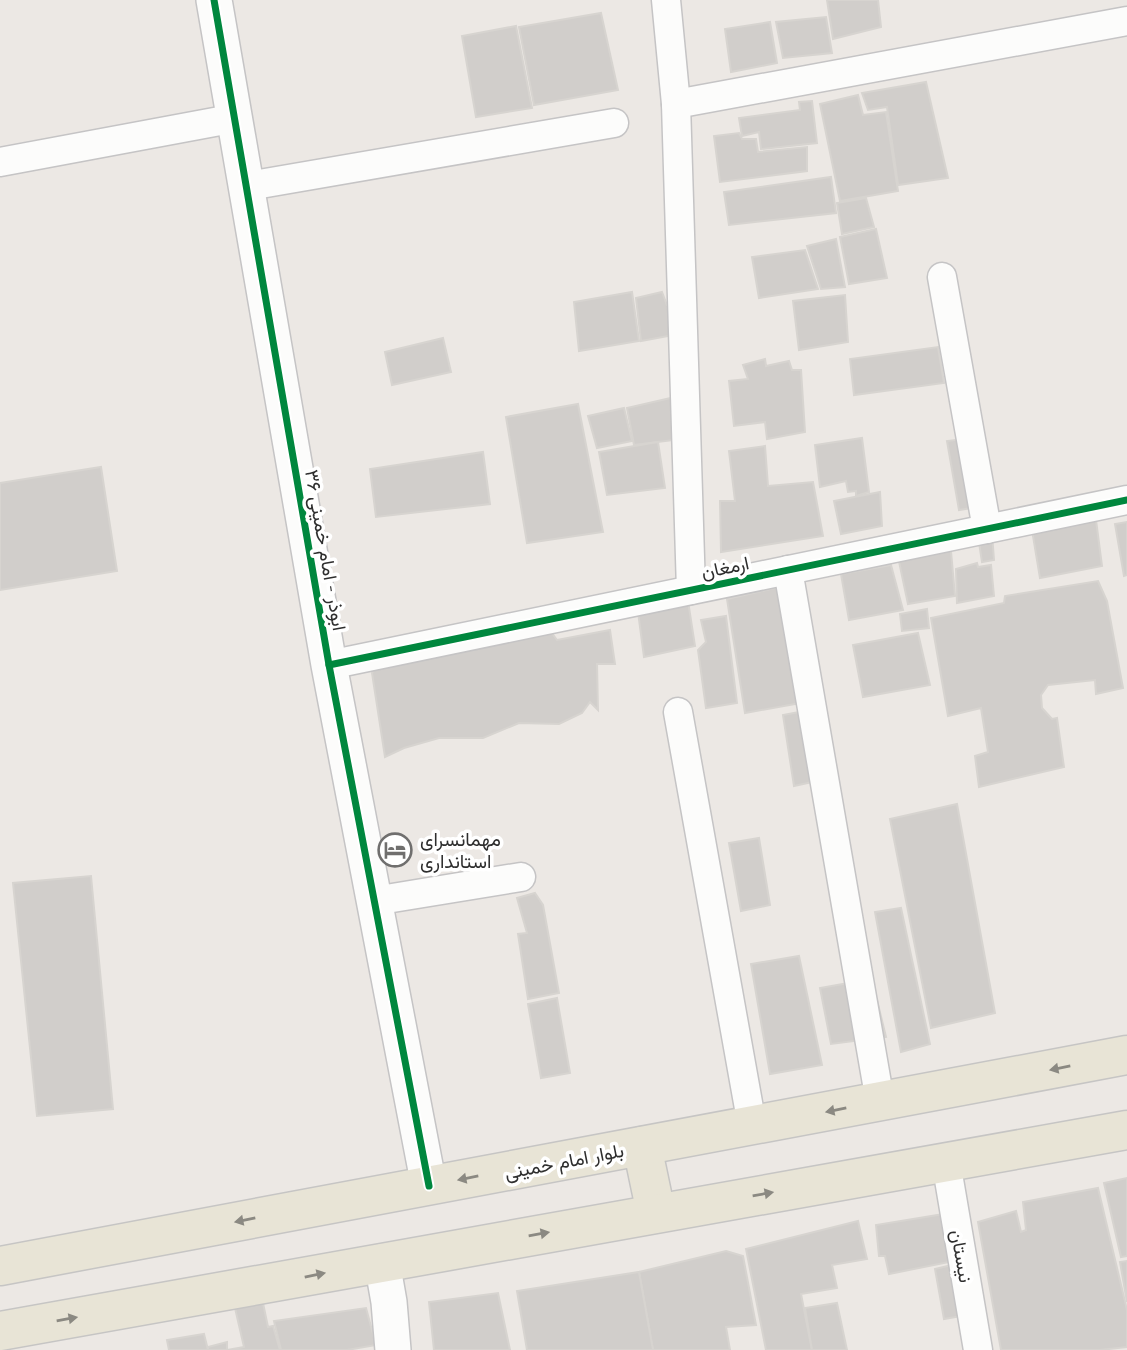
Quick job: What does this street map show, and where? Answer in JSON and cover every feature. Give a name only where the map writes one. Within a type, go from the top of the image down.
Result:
[{"type":"main road","name":"بلوار امام خمینی","points":[[0,1266],[1127,1055]]},
{"type":"main road","points":[[0,1331],[1127,1130]]},
{"type":"main road","points":[[642,1146],[656,1213]]},
{"type":"street","name":"ابوذر - امام خمینی ۳۶","points":[[214,0],[329,665],[429,1186]]},
{"type":"street","points":[[666,0],[677,104],[691,590]]},
{"type":"street","points":[[677,104],[1127,21]]},
{"type":"street","points":[[0,162],[236,118]]},
{"type":"street","points":[[248,186],[614,123]]},
{"type":"street","points":[[942,277],[987,528]]},
{"type":"street","name":"ارمغان","points":[[329,665],[1127,500]]},
{"type":"street","points":[[788,570],[880,1101]]},
{"type":"street","points":[[678,712],[752,1125]]},
{"type":"street","points":[[374,901],[521,877]]},
{"type":"street","name":"نیستان","points":[[946,1162],[978,1350]]},
{"type":"street","points":[[382,1262],[393,1350]]},
{"type":"building","points":[[827,0],[878,0],[881,27],[833,39]]},
{"type":"building","points":[[601,13],[618,90],[534,105],[519,27]]},
{"type":"building","points":[[826,17],[832,53],[783,58],[776,22]]},
{"type":"building","points":[[770,22],[777,63],[731,72],[725,29]]},
{"type":"building","points":[[516,26],[532,108],[476,117],[462,36]]},
{"type":"building","points":[[926,82],[948,178],[898,185],[887,107],[868,110],[862,93]]},
{"type":"building","points":[[858,95],[863,115],[886,112],[898,191],[840,201],[820,104]]},
{"type":"building","points":[[812,101],[817,143],[761,149],[759,132],[742,136],[739,118],[800,110],[799,102]]},
{"type":"building","points":[[739,133],[742,139],[756,139],[758,152],[807,147],[807,171],[720,182],[714,136]]},
{"type":"building","points":[[831,177],[836,213],[729,225],[724,192]]},
{"type":"building","points":[[866,198],[874,227],[842,234],[837,203]]},
{"type":"building","points":[[876,229],[887,278],[849,284],[840,237]]},
{"type":"building","points":[[836,239],[845,287],[821,289],[807,246]]},
{"type":"building","points":[[805,250],[818,289],[759,298],[752,257]]},
{"type":"building","points":[[632,292],[639,341],[579,351],[574,302]]},
{"type":"building","points":[[662,292],[667,305],[678,305],[679,334],[641,341],[636,298]]},
{"type":"building","points":[[845,295],[848,342],[799,350],[793,301]]},
{"type":"building","points":[[443,338],[451,372],[392,385],[385,352]]},
{"type":"building","points":[[938,347],[944,383],[854,395],[850,359]]},
{"type":"building","points":[[765,359],[766,366],[789,361],[792,370],[801,370],[805,432],[767,439],[765,422],[734,426],[729,381],[748,379],[743,365]]},
{"type":"building","points":[[675,397],[682,439],[634,445],[627,408]]},
{"type":"building","points":[[578,404],[603,532],[527,543],[506,417]]},
{"type":"building","points":[[624,408],[632,441],[597,448],[588,416]]},
{"type":"building","points":[[978,437],[990,505],[959,510],[947,441]]},
{"type":"building","points":[[862,438],[869,492],[856,496],[856,491],[848,492],[846,481],[820,487],[815,445]]},
{"type":"building","points":[[658,442],[665,488],[607,495],[599,452]]},
{"type":"building","points":[[765,446],[768,486],[813,482],[823,536],[721,552],[720,501],[735,501],[729,451]]},
{"type":"building","points":[[483,452],[490,504],[376,517],[370,469]]},
{"type":"building","points":[[101,467],[117,571],[0,590],[0,483]]},
{"type":"building","points":[[880,492],[882,526],[841,534],[834,501]]},
{"type":"building","points":[[1096,520],[1102,566],[1040,578],[1031,524]]},
{"type":"building","points":[[1127,522],[1127,575],[1124,576],[1115,524]]},
{"type":"building","points":[[992,534],[994,560],[982,562],[978,536]]},
{"type":"building","points":[[950,540],[955,596],[908,604],[897,552]]},
{"type":"building","points":[[977,563],[978,567],[991,565],[994,596],[957,603],[956,569]]},
{"type":"building","points":[[891,565],[903,610],[849,620],[841,574]]},
{"type":"building","points":[[1098,581],[1107,601],[1123,688],[1096,694],[1095,680],[1048,685],[1041,695],[1042,708],[1052,719],[1057,718],[1064,767],[979,787],[975,756],[988,752],[981,708],[948,716],[931,618],[1004,603],[1005,596]]},
{"type":"building","points":[[792,584],[812,701],[745,713],[727,599]]},
{"type":"building","points":[[688,601],[695,646],[644,657],[638,612]]},
{"type":"building","points":[[927,609],[929,628],[902,631],[900,614]]},
{"type":"building","points":[[726,616],[737,703],[706,708],[698,650],[706,642],[701,620]]},
{"type":"building","points":[[546,625],[557,640],[610,630],[615,664],[597,664],[598,710],[590,702],[582,713],[559,724],[519,723],[483,738],[439,738],[404,748],[385,757],[372,673],[377,666]]},
{"type":"building","points":[[918,633],[930,685],[863,697],[853,645]]},
{"type":"building","points":[[815,709],[826,779],[794,786],[783,715]]},
{"type":"building","points":[[957,804],[995,1013],[931,1028],[890,819]]},
{"type":"building","points":[[759,838],[770,905],[741,911],[729,843]]},
{"type":"building","points":[[91,876],[113,1109],[37,1116],[13,883]]},
{"type":"building","points":[[535,893],[543,905],[559,993],[528,999],[518,934],[527,933],[517,898]]},
{"type":"building","points":[[901,908],[930,1044],[901,1052],[875,912]]},
{"type":"building","points":[[799,956],[822,1065],[770,1074],[751,964]]},
{"type":"building","points":[[860,981],[865,1001],[877,1000],[886,1037],[831,1044],[820,988]]},
{"type":"building","points":[[557,998],[570,1073],[541,1078],[528,1004]]},
{"type":"building","points":[[1127,1178],[1127,1256],[1121,1257],[1104,1183]]},
{"type":"building","points":[[1098,1188],[1127,1310],[1127,1347],[1100,1350],[1001,1350],[978,1222],[1016,1211],[1021,1232],[1026,1230],[1023,1202]]},
{"type":"building","points":[[950,1213],[959,1260],[889,1274],[885,1256],[879,1256],[876,1225]]},
{"type":"building","points":[[858,1221],[867,1259],[832,1265],[837,1288],[801,1294],[812,1350],[766,1350],[746,1249]]},
{"type":"building","points":[[726,1251],[743,1256],[756,1325],[726,1327],[730,1350],[653,1350],[639,1272]]},
{"type":"building","points":[[1127,1261],[1127,1302],[1120,1262]]},
{"type":"building","points":[[960,1263],[967,1315],[944,1319],[935,1269]]},
{"type":"building","points":[[639,1272],[653,1350],[527,1350],[517,1291]]},
{"type":"building","points":[[498,1293],[510,1350],[434,1350],[429,1302]]},
{"type":"building","points":[[263,1303],[268,1327],[273,1326],[280,1350],[227,1350],[244,1347],[235,1308]]},
{"type":"building","points":[[837,1303],[847,1350],[812,1350],[805,1308]]},
{"type":"building","points":[[366,1308],[376,1345],[347,1350],[281,1350],[274,1321]]},
{"type":"building","points":[[204,1334],[208,1350],[169,1350],[167,1340]]},
{"type":"building","points":[[227,1342],[227,1350],[208,1350],[208,1347]]},
{"type":"cycle path","points":[[214,0],[329,665],[429,1186]]},
{"type":"cycle path","points":[[329,665],[1127,500]]},
{"type":"place","name":"مهمانسرای استانداری","points":[[395,850]]}]
